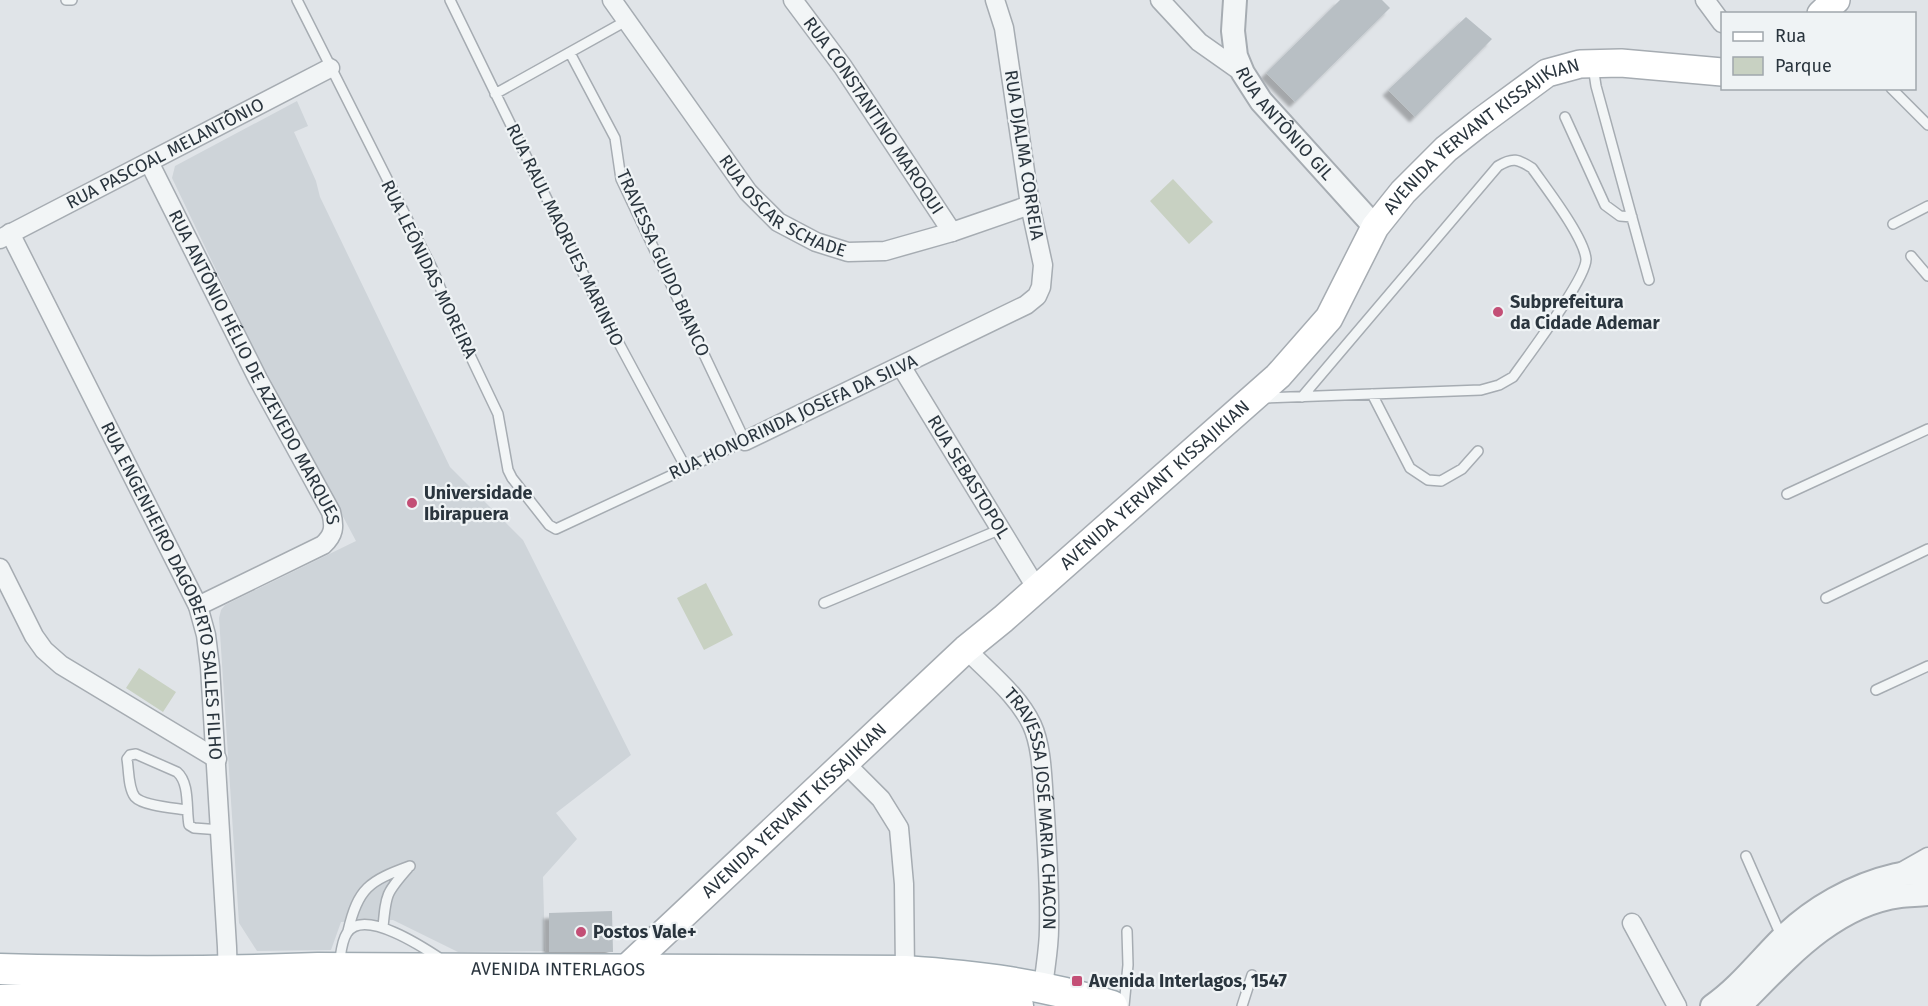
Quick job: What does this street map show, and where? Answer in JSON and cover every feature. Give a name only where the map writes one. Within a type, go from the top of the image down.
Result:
[{"type":"main road","points":[[1823,12],[1836,0]]},
{"type":"main road","name":"AVENIDA YERVANT KISSAJIKIAN","points":[[594,1000],[966,649],[1278,376],[1329,318],[1376,227],[1403,192],[1446,149],[1547,73],[1580,64],[1621,63],[1721,72]]},
{"type":"main road","name":"AVENIDA INTERLAGOS","points":[[0,969],[172,990]]},
{"type":"main road","name":"AVENIDA INTERLAGOS","points":[[0,1000],[172,990],[224,990],[456,969],[905,971],[950,996],[1018,1006]]},
{"type":"main road","name":"AVENIDA INTERLAGOS","points":[[339,981],[533,1000],[950,996],[1043,988],[1076,994],[1112,1006]]},
{"type":"street","name":"RUA OSCAR SCHADE","points":[[612,0],[748,192],[778,222],[816,242],[848,252],[885,251],[952,232],[1030,205]]},
{"type":"street","name":"RUA CONSTANTINO MAROQUI","points":[[793,0],[843,67],[952,232]]},
{"type":"street","name":"RUA DJALMA CORREIA","points":[[995,0],[1004,28],[1030,205],[1043,265],[1043,278],[1036,296],[1026,305]]},
{"type":"street","points":[[1160,0],[1199,42],[1243,73]]},
{"type":"street","name":"RUA ANTÔNIO GIL","points":[[1235,0],[1233,31],[1236,56],[1243,73],[1261,102],[1376,227]]},
{"type":"street","points":[[1705,0],[1721,22]]},
{"type":"street","name":"RUA PASCOAL MELANTÔNIO","points":[[5,236],[330,68]]},
{"type":"street","name":"RUA ANTÔNIO HÉLIO DE AZEVEDO MARQUES","points":[[149,162],[258,379],[331,512],[334,522],[334,530],[330,539],[323,545],[198,606]]},
{"type":"street","name":"RUA ENGENHEIRO DAGOBERTO SALLES FILHO","points":[[5,236],[198,606],[206,635],[210,667],[217,759],[221,830],[224,990]]},
{"type":"street","name":"RUA HONORINDA JOSEFA DA SILVA","points":[[745,441],[1026,305]]},
{"type":"street","name":"RUA SEBASTOPOL","points":[[902,366],[1037,589]]},
{"type":"street","points":[[0,568],[34,636],[44,650],[61,665],[217,759]]},
{"type":"street","name":"TRAVESSA JOSÉ MARIA CHACON","points":[[966,649],[1025,712],[1037,745],[1042,776],[1049,862],[1049,931],[1043,988]]},
{"type":"street","points":[[845,763],[881,799],[899,828],[904,884],[905,971]]},
{"type":"street","points":[[1712,1006],[1756,967],[1782,938],[1810,915],[1843,893],[1898,874],[1928,857]]},
{"type":"street","points":[[1898,874],[1928,874]]},
{"type":"street","points":[[1740,1006],[1807,940],[1838,918],[1878,901],[1899,896],[1928,894]]},
{"type":"street","points":[[1632,923],[1677,1006]]},
{"type":"lane","points":[[66,0],[72,0]]},
{"type":"lane","name":"RUA LEÔNIDAS MOREIRA","points":[[297,0],[432,268],[457,328],[498,414],[508,470],[549,525],[556,529],[561,528]]},
{"type":"lane","name":"RUA RAUL MAQRUES MARINHO","points":[[450,0],[601,310],[686,468]]},
{"type":"lane","points":[[495,94],[626,21]]},
{"type":"lane","name":"TRAVESSA GUIDO BIANCO","points":[[570,53],[615,138],[621,179],[745,441]]},
{"type":"lane","points":[[1592,64],[1649,280]]},
{"type":"lane","points":[[1893,90],[1928,125]]},
{"type":"lane","points":[[1565,117],[1605,205],[1620,216],[1632,217]]},
{"type":"lane","points":[[1252,399],[1481,390],[1499,385],[1513,377],[1579,280],[1586,261],[1582,244],[1532,168],[1520,161],[1508,159],[1498,166],[1302,397]]},
{"type":"lane","points":[[1893,225],[1928,206]]},
{"type":"lane","points":[[1911,256],[1928,276]]},
{"type":"lane","points":[[1372,394],[1410,468],[1428,480],[1441,481],[1462,469],[1478,451]]},
{"type":"lane","points":[[1787,494],[1928,429]]},
{"type":"lane","name":"RUA HONORINDA JOSEFA DA SILVA","points":[[561,528],[745,441]]},
{"type":"lane","points":[[824,603],[1001,529]]},
{"type":"lane","points":[[1826,597],[1928,549]]},
{"type":"lane","points":[[1876,690],[1928,666]]},
{"type":"lane","points":[[187,810],[145,803],[136,799],[132,791],[127,759],[130,754],[136,754],[177,772],[182,777],[187,810],[189,825],[194,828],[221,830]]},
{"type":"lane","points":[[1746,856],[1782,938]]},
{"type":"lane","points":[[339,981],[341,952],[359,896],[378,879],[410,866],[388,891],[385,899],[383,927]]},
{"type":"lane","points":[[348,931],[357,925],[365,924],[383,927],[432,953],[456,969]]},
{"type":"lane","points":[[1124,1006],[1128,965],[1127,931]]},
{"type":"lane","points":[[1242,1006],[1252,975]]},
{"type":"shaded area","name":"Universidade Ibirapuera","points":[[297,101],[308,126],[294,132],[316,181],[320,197],[450,467],[523,540],[631,755],[556,813],[577,839],[543,877],[545,951],[458,952],[393,920],[341,922],[331,950],[257,951],[239,923],[219,618],[221,610],[225,605],[356,541],[253,347],[172,178],[175,166]]},
{"type":"green space","points":[[1173,179],[1213,222],[1189,244],[1150,201]]},
{"type":"green space","points":[[706,583],[733,635],[704,650],[677,598]]},
{"type":"green space","points":[[139,668],[176,692],[163,712],[126,688]]},
{"type":"building","points":[[1340,0],[1382,0],[1390,8],[1295,102],[1266,73]]},
{"type":"building","points":[[1466,17],[1492,39],[1415,117],[1388,90]]},
{"type":"building","name":"Postos Vale+","points":[[612,911],[613,952],[549,952],[549,913]]},
{"type":"place","name":"Subprefeitura da Cidade Ademar","points":[[1498,312]]},
{"type":"place","name":"Universidade Ibirapuera","points":[[412,503]]},
{"type":"place","name":"Postos Vale+","points":[[581,932]]},
{"type":"place","name":"Avenida Interlagos, 1547","points":[[1077,981]]}]
